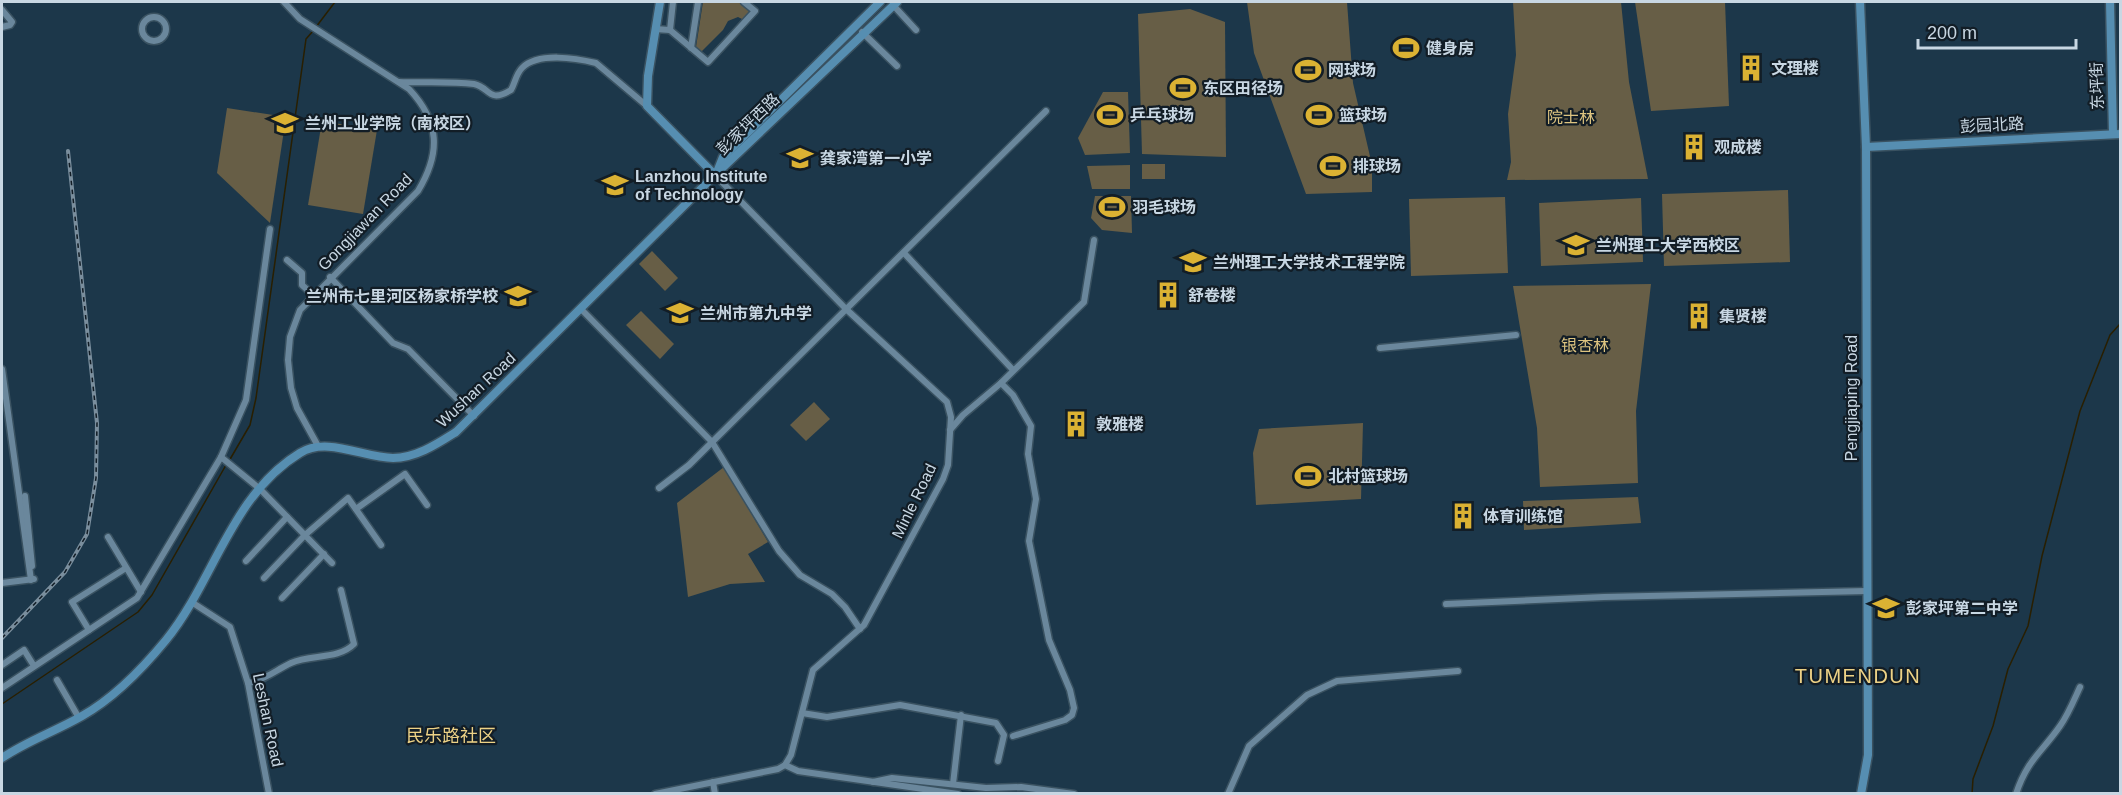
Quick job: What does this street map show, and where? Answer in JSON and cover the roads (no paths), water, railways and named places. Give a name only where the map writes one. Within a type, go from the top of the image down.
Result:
[{"type":"main road","points":[[660,2],[645,99],[647,106],[715,176]]},
{"type":"main road","name":"彭家坪西路","points":[[715,176],[723,157],[880,2]]},
{"type":"main road","name":"Pengjiaping Road","points":[[1860,2],[1866,147],[1868,755],[1861,794]]},
{"type":"main road","name":"东坪街","points":[[2110,2],[2117,134]]},
{"type":"main road","name":"彭家坪西路","points":[[715,176],[862,32],[895,3]]},
{"type":"main road","name":"彭园北路","points":[[1866,147],[2117,134]]},
{"type":"main road","name":"Wushan Road","points":[[318,446],[378,457],[405,457],[442,441],[474,416],[715,176]]},
{"type":"main road","points":[[2,758],[79,718],[120,688],[165,642],[193,603],[231,527],[260,489],[285,463],[302,451],[318,446]]},
{"type":"street","name":"Gongjiawan Road","points":[[284,2],[291,12],[308,25],[398,82],[419,99],[429,119],[435,148],[432,162],[418,191],[312,294],[300,310],[290,338],[288,360],[291,388],[297,408],[318,446]]},
{"type":"street","points":[[669,30],[673,2]]},
{"type":"street","points":[[691,48],[698,2]]},
{"type":"street","points":[[655,28],[669,30],[708,62],[755,11],[744,2]]},
{"type":"street","points":[[895,3],[916,30]]},
{"type":"street","points":[[2,10],[12,21],[10,25],[2,27]]},
{"type":"street","points":[[151,17],[160,19],[166,27],[164,36],[156,41],[147,39],[141,32],[143,22],[151,17]]},
{"type":"street","points":[[862,32],[897,66]]},
{"type":"street","points":[[398,82],[475,84],[489,95],[495,95],[511,90],[518,74],[531,62],[551,58],[587,60],[596,63],[647,106]]},
{"type":"street","points":[[659,488],[689,465],[1046,111]]},
{"type":"street","name":"Minle Road","points":[[715,176],[846,309],[947,402],[951,411],[948,465],[943,479],[860,629],[813,670],[791,755],[785,765]]},
{"type":"street","points":[[2,688],[137,598],[223,458],[246,400],[270,229]]},
{"type":"street","points":[[950,430],[963,415],[1001,383],[1084,302],[1094,240]]},
{"type":"street","points":[[904,253],[1013,370]]},
{"type":"street","points":[[287,260],[302,273],[302,285],[312,294]]},
{"type":"street","points":[[330,277],[393,343],[408,349],[474,416]]},
{"type":"street","points":[[581,309],[712,442],[790,564],[811,583],[832,594],[845,607],[860,629]]},
{"type":"street","points":[[1380,348],[1516,335]]},
{"type":"street","points":[[2,369],[31,580]]},
{"type":"street","points":[[1001,383],[1013,395],[1030,426],[1028,454],[1036,499],[1029,541],[1049,640],[1070,690],[1074,708],[1072,715],[1065,720],[1013,736]]},
{"type":"street","points":[[223,458],[238,468],[260,489],[332,563]]},
{"type":"street","points":[[356,509],[405,474],[427,505]]},
{"type":"street","points":[[2,584],[34,579],[25,496]]},
{"type":"street","points":[[264,578],[305,535],[348,498],[381,545]]},
{"type":"street","points":[[246,561],[287,517]]},
{"type":"street","points":[[108,537],[141,592]]},
{"type":"street","points":[[282,598],[324,554]]},
{"type":"street","points":[[88,630],[72,602],[126,568]]},
{"type":"street","points":[[248,683],[273,675],[291,663],[347,651],[354,644],[341,590]]},
{"type":"street","points":[[1446,604],[1604,597],[1867,591]]},
{"type":"street","name":"Leshan Road","points":[[193,603],[230,627],[248,683],[269,794]]},
{"type":"street","points":[[2,665],[24,650],[34,666]]},
{"type":"street","points":[[1228,794],[1249,746],[1307,695],[1337,681],[1458,671]]},
{"type":"street","points":[[57,680],[79,718]]},
{"type":"street","points":[[2016,794],[2026,769],[2035,754],[2061,725],[2080,687]]},
{"type":"street","points":[[802,713],[827,717],[900,705],[996,723],[1002,728],[1004,735],[998,761]]},
{"type":"street","points":[[953,784],[961,715]]},
{"type":"street","points":[[655,794],[778,769],[785,765],[798,771],[958,794]]},
{"type":"street","points":[[873,782],[892,778],[986,788],[1036,788],[1074,794]]},
{"type":"street","points":[[713,782],[715,794]]},
{"type":"waterway","points":[[316,27],[335,2]]},
{"type":"waterway","points":[[229,461],[250,425],[256,398],[306,39],[313,31]]},
{"type":"waterway","points":[[1972,794],[1973,779],[1993,726],[2008,669],[2028,626],[2042,556],[2080,411],[2110,335],[2120,324]]},
{"type":"waterway","points":[[2,704],[138,612],[152,595],[226,465]]},
{"type":"railway","points":[[2,638],[65,572],[87,534],[96,478],[97,423],[68,151]]},
{"type":"place","name":"健身房","points":[[1406,48]]},
{"type":"place","name":"文理楼","points":[[1751,68]]},
{"type":"place","name":"网球场","points":[[1308,70]]},
{"type":"place","name":"东区田径场","points":[[1183,88]]},
{"type":"place","name":"乒乓球场","points":[[1110,115]]},
{"type":"place","name":"篮球场","points":[[1319,115]]},
{"type":"place","name":"兰州工业学院（南校区）","points":[[285,123]]},
{"type":"place","name":"观成楼","points":[[1694,147]]},
{"type":"place","name":"龚家湾第一小学","points":[[800,158]]},
{"type":"place","name":"排球场","points":[[1333,166]]},
{"type":"place","name":"Lanzhou Institute of Technology","points":[[615,185]]},
{"type":"place","name":"羽毛球场","points":[[1112,207]]},
{"type":"place","name":"兰州理工大学西校区","points":[[1576,245]]},
{"type":"place","name":"兰州理工大学技术工程学院","points":[[1193,262]]},
{"type":"place","name":"舒卷楼","points":[[1168,295]]},
{"type":"place","name":"兰州市七里河区杨家桥学校","points":[[518,296]]},
{"type":"place","name":"兰州市第九中学","points":[[680,313]]},
{"type":"place","name":"集贤楼","points":[[1699,316]]},
{"type":"place","name":"敦雅楼","points":[[1076,424]]},
{"type":"place","name":"北村篮球场","points":[[1308,476]]},
{"type":"place","name":"体育训练馆","points":[[1463,516]]},
{"type":"place","name":"彭家坪第二中学","points":[[1886,608]]},
{"type":"district","name":"TUMENDUN","points":[[1858,676]]},
{"type":"district","name":"民乐路社区","points":[[451,736]]},
{"type":"park label","name":"院士林","points":[[1571,117]]},
{"type":"park label","name":"银杏林","points":[[1585,345]]}]
